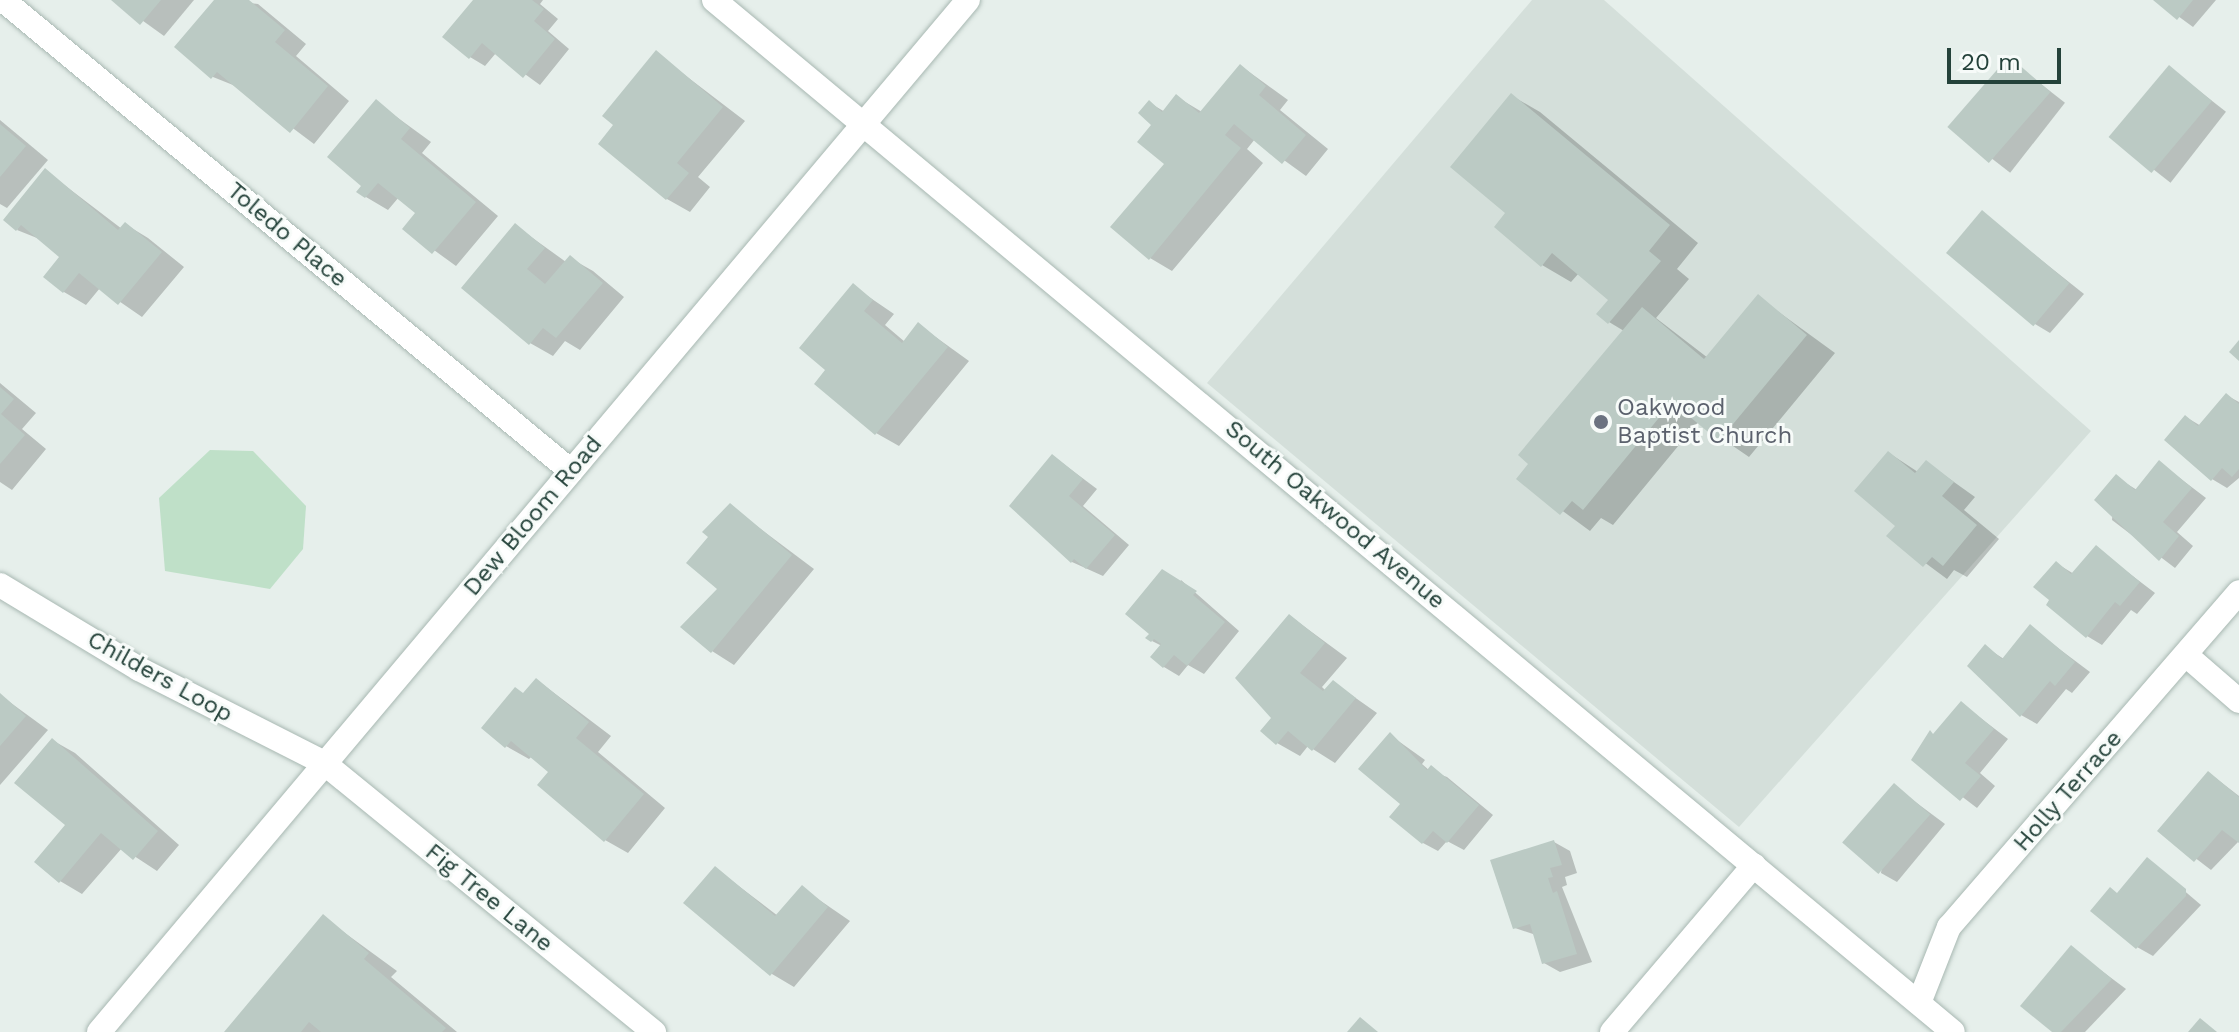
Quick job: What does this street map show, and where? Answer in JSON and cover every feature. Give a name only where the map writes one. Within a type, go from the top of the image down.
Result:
[{"type":"street","name":"Toledo Place","points":[[3,0],[571,471]]},
{"type":"street","name":"South Oakwood Avenue","points":[[714,0],[1953,1032]]},
{"type":"street","name":"Dew Bloom Road","points":[[99,1032],[968,0]]},
{"type":"street","name":"Childers Loop","points":[[0,585],[139,669],[324,763]]},
{"type":"street","name":"Holly Terrace","points":[[1919,1003],[1949,927],[2239,592]]},
{"type":"street","points":[[2186,655],[2239,701]]},
{"type":"street","name":"Fig Tree Lane","points":[[324,763],[654,1032]]},
{"type":"street","points":[[1612,1032],[1754,865]]},
{"type":"shaded area","points":[[1532,0],[1604,0],[2091,431],[1739,827],[1207,383]]},
{"type":"green space","points":[[210,450],[253,451],[306,506],[303,549],[270,589],[165,571],[159,498]]},
{"type":"building","points":[[111,0],[161,0],[140,25]]},
{"type":"building","points":[[214,0],[249,0],[285,30],[275,42],[328,86],[290,133],[217,72],[211,79],[174,47]]},
{"type":"building","points":[[473,0],[532,0],[544,9],[534,21],[555,39],[523,78],[482,43],[469,59],[442,37]]},
{"type":"building","points":[[2153,0],[2193,0],[2177,20]]},
{"type":"building","points":[[656,50],[723,107],[677,163],[689,173],[666,200],[598,144],[613,125],[602,116]]},
{"type":"building","points":[[2009,56],[2051,92],[1989,163],[1947,127]]},
{"type":"building","points":[[1240,64],[1266,86],[1259,95],[1306,135],[1282,164],[1234,124],[1225,135],[1241,148],[1149,260],[1110,227],[1164,164],[1137,142],[1151,125],[1138,113],[1149,100],[1162,112],[1176,94],[1199,113]]},
{"type":"building","points":[[2169,65],[2212,101],[2151,173],[2109,137]]},
{"type":"building","points":[[1511,93],[1670,225],[1649,251],[1661,261],[1608,324],[1596,314],[1608,300],[1552,253],[1541,267],[1494,227],[1505,213],[1450,167]]},
{"type":"building","points":[[376,99],[410,128],[401,139],[476,202],[432,254],[402,229],[415,213],[378,183],[365,198],[356,192],[361,186],[327,157]]},
{"type":"building","points":[[0,124],[26,146],[0,177]]},
{"type":"building","points":[[45,168],[118,230],[125,222],[162,252],[118,305],[79,273],[63,293],[43,277],[59,257],[21,225],[16,231],[3,220]]},
{"type":"building","points":[[1982,210],[2069,283],[2033,326],[1946,253]]},
{"type":"building","points":[[515,223],[545,248],[527,269],[545,284],[570,255],[603,283],[556,338],[543,328],[529,345],[461,288]]},
{"type":"building","points":[[853,283],[873,300],[864,311],[902,343],[918,322],[948,347],[875,435],[814,384],[825,370],[799,348]]},
{"type":"building","name":"Oakwood Baptist Church","points":[[1758,294],[1807,335],[1719,441],[1672,402],[1583,510],[1572,501],[1560,515],[1516,479],[1528,464],[1518,455],[1642,307],[1704,359]]},
{"type":"building","points":[[2239,340],[2239,361],[2229,352]]},
{"type":"building","points":[[0,387],[14,399],[1,414],[25,435],[0,464]]},
{"type":"building","points":[[2226,393],[2239,404],[2239,469],[2232,477],[2222,468],[2211,481],[2164,440],[2185,415],[2198,426]]},
{"type":"building","points":[[1888,451],[1915,473],[1926,460],[1954,482],[1942,496],[1977,525],[1943,566],[1932,557],[1923,567],[1886,536],[1895,526],[1854,491]]},
{"type":"building","points":[[1052,454],[1083,479],[1069,496],[1115,535],[1086,569],[1074,559],[1071,563],[1009,506]]},
{"type":"building","points":[[2159,460],[2192,488],[2163,522],[2179,536],[2159,561],[2094,500],[2116,474],[2135,490]]},
{"type":"building","points":[[730,503],[792,555],[711,653],[680,627],[717,589],[686,563],[708,537],[702,532]]},
{"type":"building","points":[[2096,545],[2140,582],[2120,606],[2115,602],[2086,638],[2046,605],[2049,600],[2033,587],[2056,561],[2071,574]]},
{"type":"building","points":[[1162,569],[1197,591],[1193,595],[1225,622],[1187,666],[1174,655],[1163,668],[1150,657],[1161,644],[1145,638],[1149,634],[1125,614]]},
{"type":"building","points":[[1289,614],[1325,643],[1300,673],[1323,691],[1333,680],[1356,698],[1312,751],[1288,731],[1276,745],[1260,731],[1271,718],[1235,678]]},
{"type":"building","points":[[2030,624],[2075,662],[2055,686],[2050,681],[2020,717],[1967,666],[1985,644],[2002,659]]},
{"type":"building","points":[[536,678],[589,722],[576,738],[644,794],[604,842],[537,785],[548,772],[511,741],[505,748],[481,728],[515,687],[523,693]]},
{"type":"building","points":[[0,693],[26,716],[0,746]]},
{"type":"building","points":[[1961,701],[1994,729],[1965,763],[1981,776],[1960,801],[1911,760],[1930,730],[1933,734]]},
{"type":"building","points":[[1390,732],[1427,770],[1431,765],[1479,805],[1447,843],[1433,831],[1422,844],[1389,817],[1400,804],[1358,769]]},
{"type":"building","points":[[52,738],[158,831],[133,860],[101,833],[59,883],[34,862],[65,825],[14,783]]},
{"type":"building","points":[[2208,771],[2239,797],[2239,843],[2222,830],[2194,862],[2157,831]]},
{"type":"building","points":[[1894,783],[1930,814],[1878,874],[1842,843]]},
{"type":"building","points":[[1554,840],[1562,865],[1550,868],[1553,877],[1548,878],[1553,893],[1557,891],[1577,954],[1542,964],[1530,924],[1513,929],[1490,860]]},
{"type":"building","points":[[2147,857],[2186,889],[2186,896],[2136,949],[2090,911],[2110,887],[2117,893]]},
{"type":"building","points":[[715,866],[775,916],[802,885],[828,907],[770,976],[683,903]]},
{"type":"building","points":[[323,914],[369,953],[364,959],[446,1028],[442,1032],[321,1032],[309,1022],[301,1032],[224,1032]]},
{"type":"building","points":[[2071,945],[2112,979],[2061,1032],[2052,1032],[2020,1006]]},
{"type":"building","points":[[1360,1017],[1378,1032],[1347,1032]]},
{"type":"building","points":[[2200,1018],[2217,1032],[2188,1032]]},
{"type":"place","name":"Oakwood Baptist Church","points":[[1601,422]]}]
